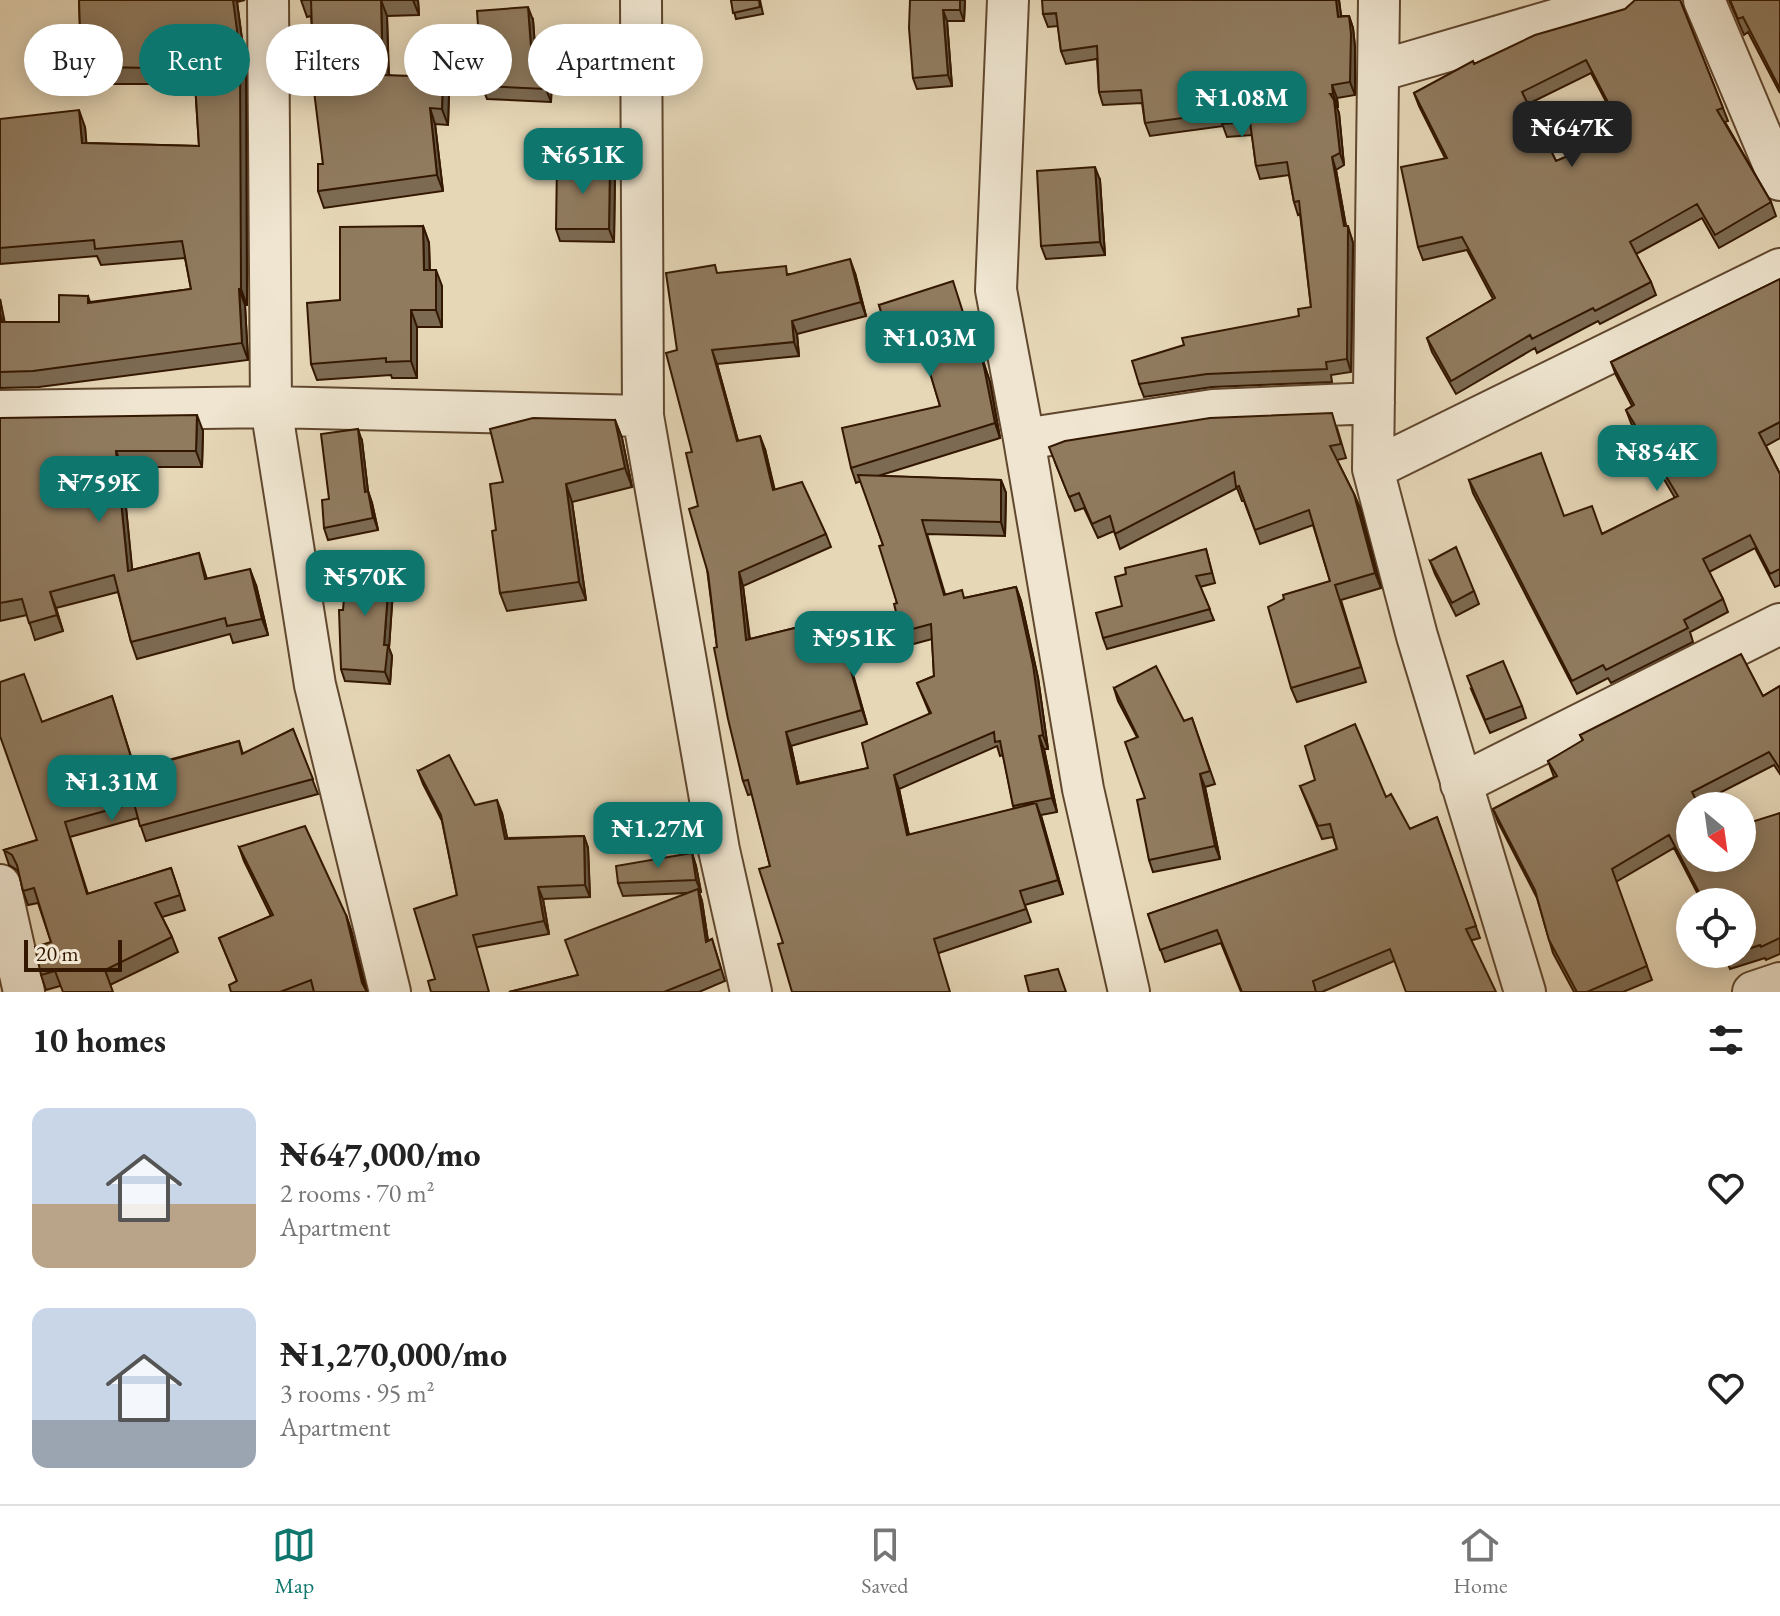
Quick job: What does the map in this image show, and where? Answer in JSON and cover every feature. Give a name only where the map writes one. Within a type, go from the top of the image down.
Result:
[{"type":"street","points":[[268,0],[271,407],[315,685],[390,992]]},
{"type":"street","points":[[641,0],[643,416],[719,850],[751,992]]},
{"type":"street","points":[[1008,0],[996,290],[1083,789],[1129,992]]},
{"type":"street","points":[[1379,0],[1373,469],[1417,636],[1525,992]]},
{"type":"street","points":[[1379,71],[1623,0]]},
{"type":"street","points":[[1704,0],[1780,180]]},
{"type":"street","points":[[1373,469],[1780,269]]},
{"type":"street","points":[[1024,439],[1213,410],[1374,403]]},
{"type":"street","points":[[0,411],[271,407],[643,416]]},
{"type":"street","points":[[1461,784],[1780,624]]},
{"type":"street","points":[[0,885],[24,992]]},
{"type":"street","points":[[1753,992],[1780,983]]},
{"type":"building","points":[[79,0],[233,0],[236,24],[139,24],[139,68],[123,67],[123,24],[80,24]]},
{"type":"building","points":[[311,0],[381,0],[382,24],[312,24]]},
{"type":"building","points":[[731,0],[759,0],[760,7],[733,13]]},
{"type":"building","points":[[910,0],[960,0],[960,10],[943,10],[948,75],[913,78]]},
{"type":"building","points":[[1042,0],[1336,0],[1338,17],[1349,16],[1351,34],[1350,82],[1332,85],[1333,94],[1330,94],[1334,100],[1340,153],[1332,157],[1344,226],[1348,226],[1347,359],[1326,362],[1327,369],[1207,374],[1139,384],[1132,361],[1184,345],[1182,338],[1299,316],[1298,309],[1311,307],[1299,201],[1294,202],[1287,162],[1256,166],[1250,122],[1222,124],[1222,113],[1145,123],[1141,90],[1099,92],[1097,46],[1061,51],[1056,13],[1043,14]]},
{"type":"building","points":[[1635,0],[1680,0],[1723,108],[1717,110],[1771,202],[1715,235],[1697,204],[1630,242],[1651,282],[1532,339],[1530,335],[1451,381],[1427,338],[1495,298],[1462,237],[1418,247],[1401,167],[1447,158],[1414,93],[1473,61],[1474,64],[1535,35],[1625,9]],"holes":[[[1586,60],[1624,133],[1556,161],[1522,92]]]},
{"type":"building","points":[[1730,0],[1780,0],[1780,89],[1743,17],[1738,19]]},
{"type":"building","points":[[528,7],[528,88],[512,87],[512,24],[478,24],[477,11]]},
{"type":"building","points":[[388,75],[404,76],[404,96],[442,96],[442,109],[430,108],[437,175],[318,191],[318,164],[323,164],[315,96],[388,96]]},
{"type":"building","points":[[196,96],[240,96],[239,289],[242,343],[33,371],[0,372],[0,314],[2,322],[59,322],[59,295],[88,296],[88,303],[191,289],[182,241],[95,249],[94,240],[0,248],[0,119],[79,110],[82,143],[199,146]]},
{"type":"building","points":[[557,162],[610,162],[609,229],[556,229]]},
{"type":"building","points":[[1095,167],[1100,242],[1041,246],[1037,171]]},
{"type":"building","points":[[423,226],[424,270],[436,270],[436,310],[411,310],[411,361],[386,362],[386,358],[311,364],[307,303],[340,300],[340,227]]},
{"type":"building","points":[[850,259],[861,302],[792,321],[794,342],[712,350],[737,441],[760,436],[773,490],[802,482],[826,534],[739,572],[746,640],[836,618],[862,710],[786,732],[797,784],[868,768],[862,743],[931,713],[917,683],[934,676],[931,624],[901,632],[894,604],[897,603],[879,546],[883,545],[858,475],[1001,480],[1001,522],[922,520],[944,595],[962,590],[964,598],[1016,587],[1033,665],[1043,735],[1039,736],[1052,798],[1013,806],[1000,741],[995,742],[994,732],[894,775],[907,835],[1036,803],[1058,880],[1020,891],[1026,909],[934,939],[950,992],[792,992],[778,944],[783,943],[759,869],[770,866],[748,780],[743,781],[714,648],[717,647],[708,573],[689,509],[698,506],[686,453],[692,452],[666,353],[677,350],[666,273],[715,265],[717,273],[786,266],[787,275]]},
{"type":"building","points":[[1780,279],[1780,422],[1759,433],[1780,474],[1780,569],[1770,574],[1750,535],[1703,559],[1723,599],[1684,620],[1688,628],[1606,670],[1603,665],[1572,681],[1469,480],[1541,453],[1564,516],[1592,506],[1602,534],[1678,496],[1626,410],[1634,405],[1611,362]]},
{"type":"building","points":[[953,281],[975,350],[979,349],[995,423],[851,468],[842,428],[940,406],[916,327],[888,336],[879,305]]},
{"type":"building","points":[[1332,413],[1341,444],[1330,446],[1354,494],[1375,573],[1335,585],[1361,667],[1291,688],[1268,607],[1284,599],[1283,595],[1330,581],[1309,510],[1255,530],[1239,486],[1236,487],[1234,472],[1115,534],[1110,516],[1092,524],[1079,493],[1069,497],[1049,447],[1065,441],[1210,418]]},
{"type":"building","points":[[197,415],[196,451],[116,451],[128,571],[199,553],[205,579],[250,569],[262,619],[227,626],[225,618],[131,642],[114,575],[50,592],[57,615],[29,623],[22,599],[0,603],[0,418]]},
{"type":"building","points":[[533,418],[615,420],[625,468],[566,484],[579,582],[500,593],[490,484],[503,482],[490,429]]},
{"type":"building","points":[[358,429],[365,492],[368,491],[373,518],[324,528],[322,500],[329,499],[321,434]]},
{"type":"building","points":[[1456,547],[1474,591],[1452,603],[1430,561]]},
{"type":"building","points":[[1206,549],[1212,573],[1196,576],[1210,609],[1103,638],[1096,613],[1122,606],[1115,577],[1126,574],[1125,568]]},
{"type":"building","points":[[347,562],[390,565],[385,672],[341,669],[339,610],[343,610]]},
{"type":"building","points":[[1741,654],[1763,696],[1780,686],[1780,769],[1769,752],[1692,792],[1676,792],[1676,848],[1669,835],[1612,869],[1647,966],[1587,992],[1577,992],[1549,940],[1535,890],[1493,809],[1557,776],[1548,761],[1583,740],[1580,735]]},
{"type":"building","points":[[1503,661],[1522,706],[1485,720],[1467,676]]},
{"type":"building","points":[[1156,666],[1184,721],[1192,718],[1210,771],[1200,774],[1215,846],[1149,860],[1137,800],[1145,798],[1125,742],[1138,737],[1114,688]]},
{"type":"building","points":[[24,674],[42,722],[112,696],[135,770],[239,741],[242,754],[293,729],[313,779],[140,826],[134,803],[65,822],[87,894],[171,868],[180,895],[155,903],[172,937],[105,970],[113,992],[63,992],[55,971],[41,975],[35,947],[51,942],[34,888],[23,891],[17,865],[12,855],[4,850],[37,840],[0,736],[0,682]]},
{"type":"building","points":[[1355,724],[1386,797],[1391,794],[1410,829],[1437,817],[1476,926],[1466,929],[1496,992],[1406,992],[1390,949],[1313,981],[1316,992],[1242,992],[1217,930],[1160,950],[1148,914],[1337,849],[1330,824],[1318,826],[1300,786],[1315,780],[1305,746]]},
{"type":"building","points":[[449,755],[475,805],[497,800],[505,839],[584,836],[585,885],[538,887],[544,921],[473,935],[489,992],[431,992],[428,981],[435,979],[414,909],[457,895],[441,815],[418,771]]},
{"type":"building","points":[[1780,813],[1780,938],[1756,946],[1756,888],[1697,888],[1688,872],[1756,872],[1756,821]]},
{"type":"building","points":[[305,826],[346,915],[362,983],[367,992],[314,992],[311,980],[280,992],[231,992],[229,985],[237,981],[219,938],[273,915],[239,847]]},
{"type":"building","points":[[692,853],[696,880],[618,883],[616,866]]},
{"type":"building","points":[[698,889],[706,942],[712,939],[721,969],[664,992],[509,992],[578,975],[565,940]]},
{"type":"building","points":[[1058,969],[1066,992],[1029,992],[1025,976]]}]
